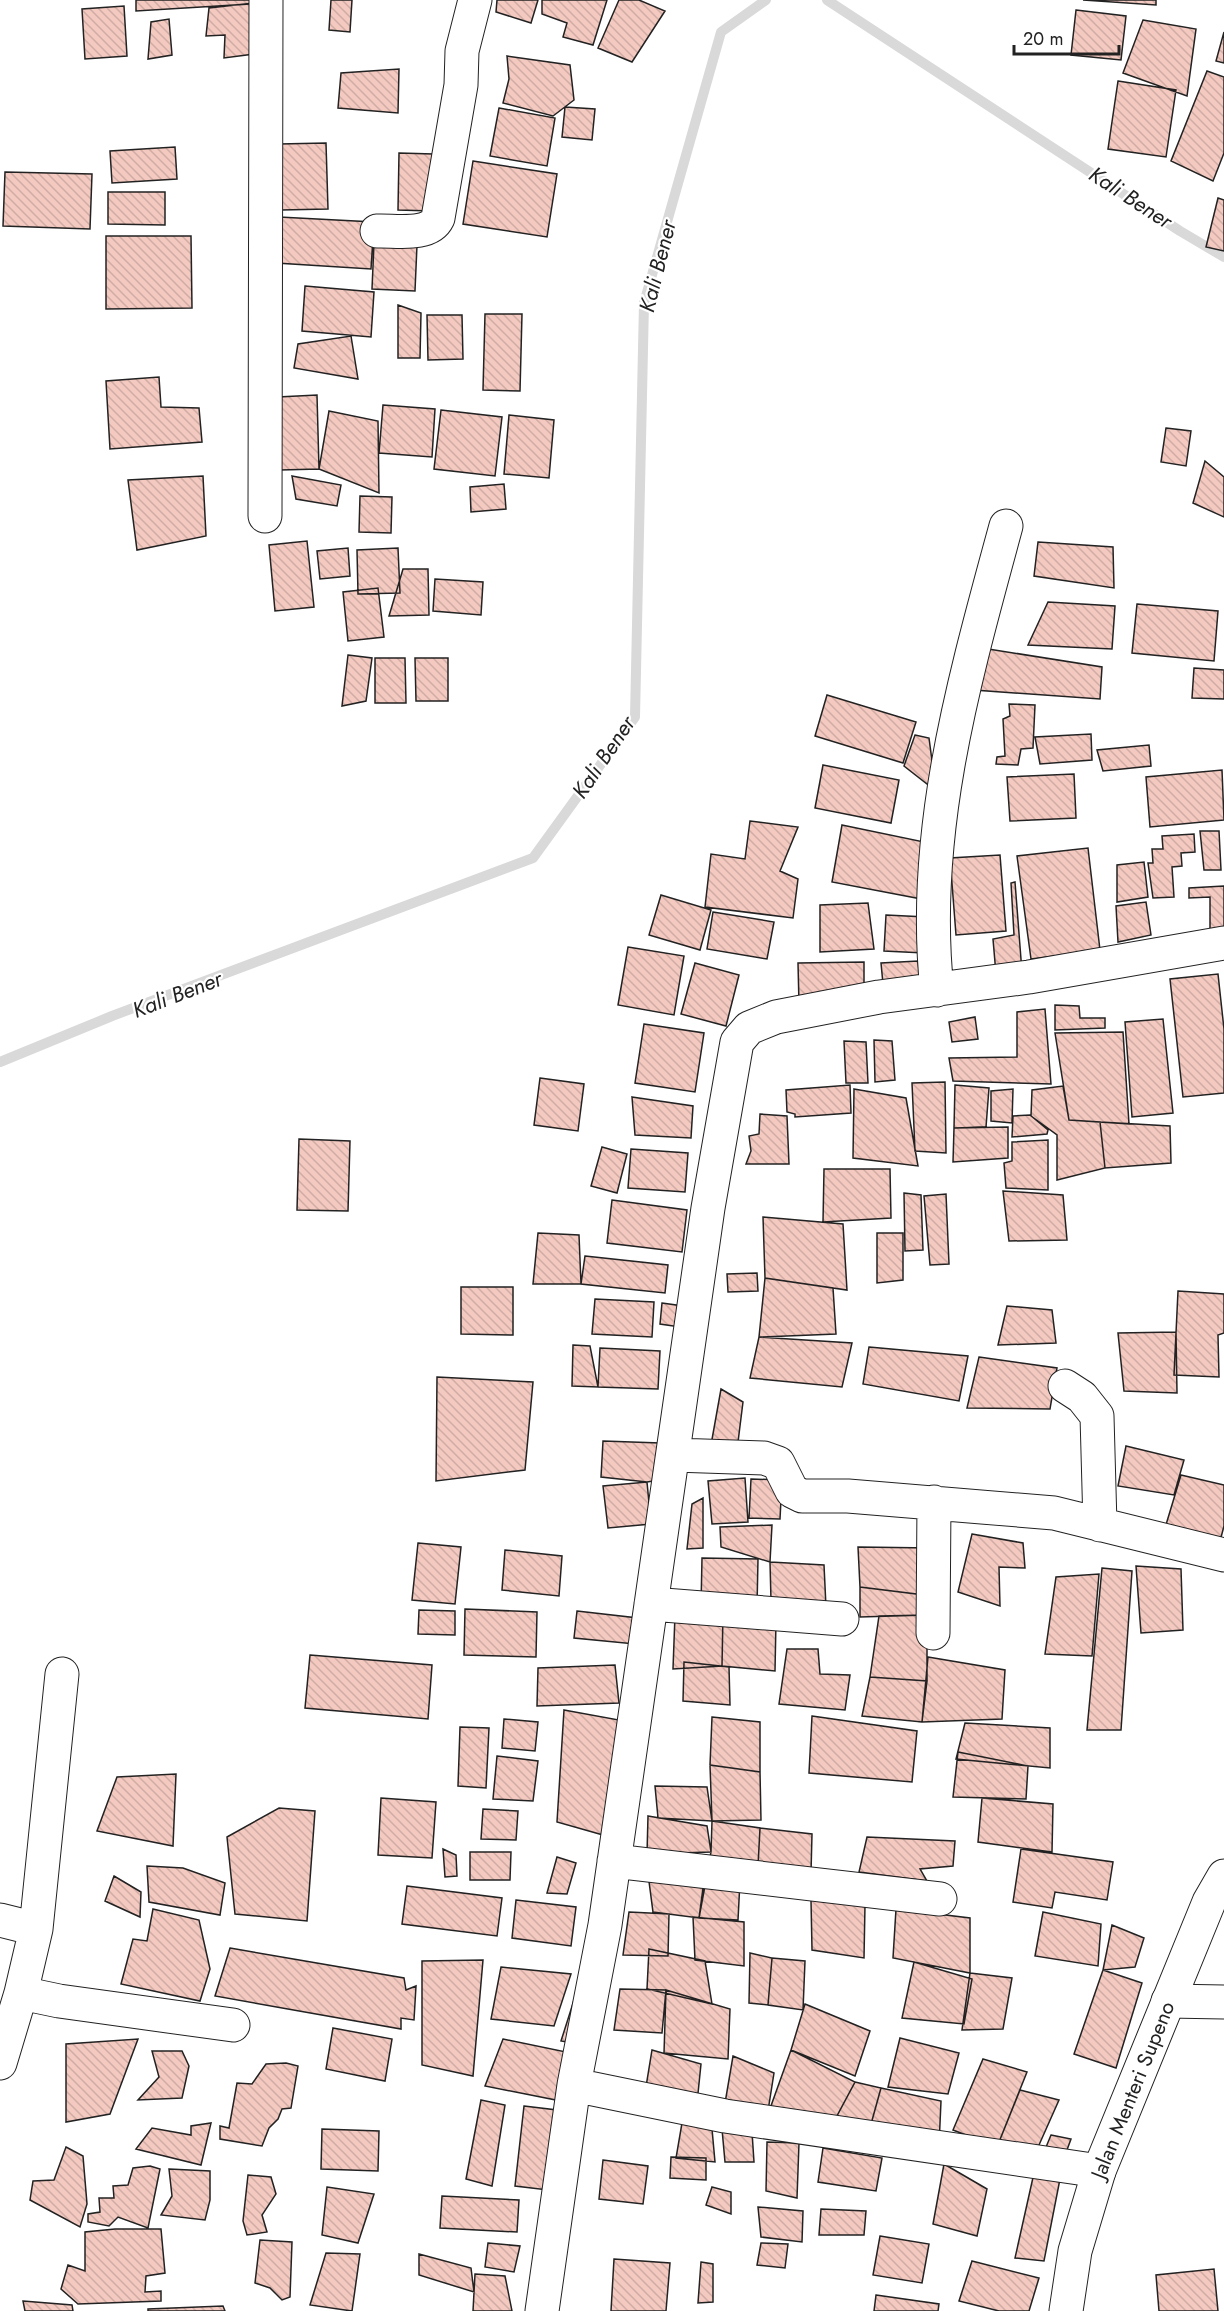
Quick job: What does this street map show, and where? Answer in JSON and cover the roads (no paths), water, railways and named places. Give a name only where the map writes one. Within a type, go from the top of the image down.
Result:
[{"type":"street","points":[[265,516],[266,0]]},
{"type":"street","points":[[377,231],[426,230],[434,225],[438,218],[461,85],[462,51],[475,0]]},
{"type":"street","points":[[937,990],[934,959],[934,866],[941,806],[964,689],[1006,526]]},
{"type":"street","points":[[542,2311],[574,2085],[605,1925],[708,1208],[737,1042],[749,1028],[776,1017],[879,997],[937,990],[1224,944]]},
{"type":"street","points":[[1065,1386],[1082,1397],[1097,1416],[1100,1525]]},
{"type":"street","points":[[674,1455],[764,1458],[778,1463],[792,1491],[802,1496],[848,1496],[1054,1513],[1224,1555]]},
{"type":"street","points":[[933,1633],[934,1502]]},
{"type":"street","points":[[651,1604],[842,1619]]},
{"type":"street","points":[[0,2063],[21,1993],[36,1929],[62,1674]]},
{"type":"street","points":[[614,1862],[940,1899]]},
{"type":"street","name":"Jalan Menteri Supeno","points":[[1066,2311],[1075,2251],[1099,2171],[1168,2001],[1219,1893]]},
{"type":"street","points":[[0,1920],[36,1929]]},
{"type":"street","points":[[21,1993],[58,2001],[233,2025]]},
{"type":"street","points":[[1168,2001],[1224,2002]]},
{"type":"street","points":[[574,2085],[725,2116],[1099,2171]]},
{"type":"waterway","name":"Kali Bener","points":[[0,1062],[112,1016],[533,858],[635,717],[644,303],[721,32],[766,0]]},
{"type":"waterway","name":"Kali Bener","points":[[827,0],[1180,231],[1224,257]]}]
